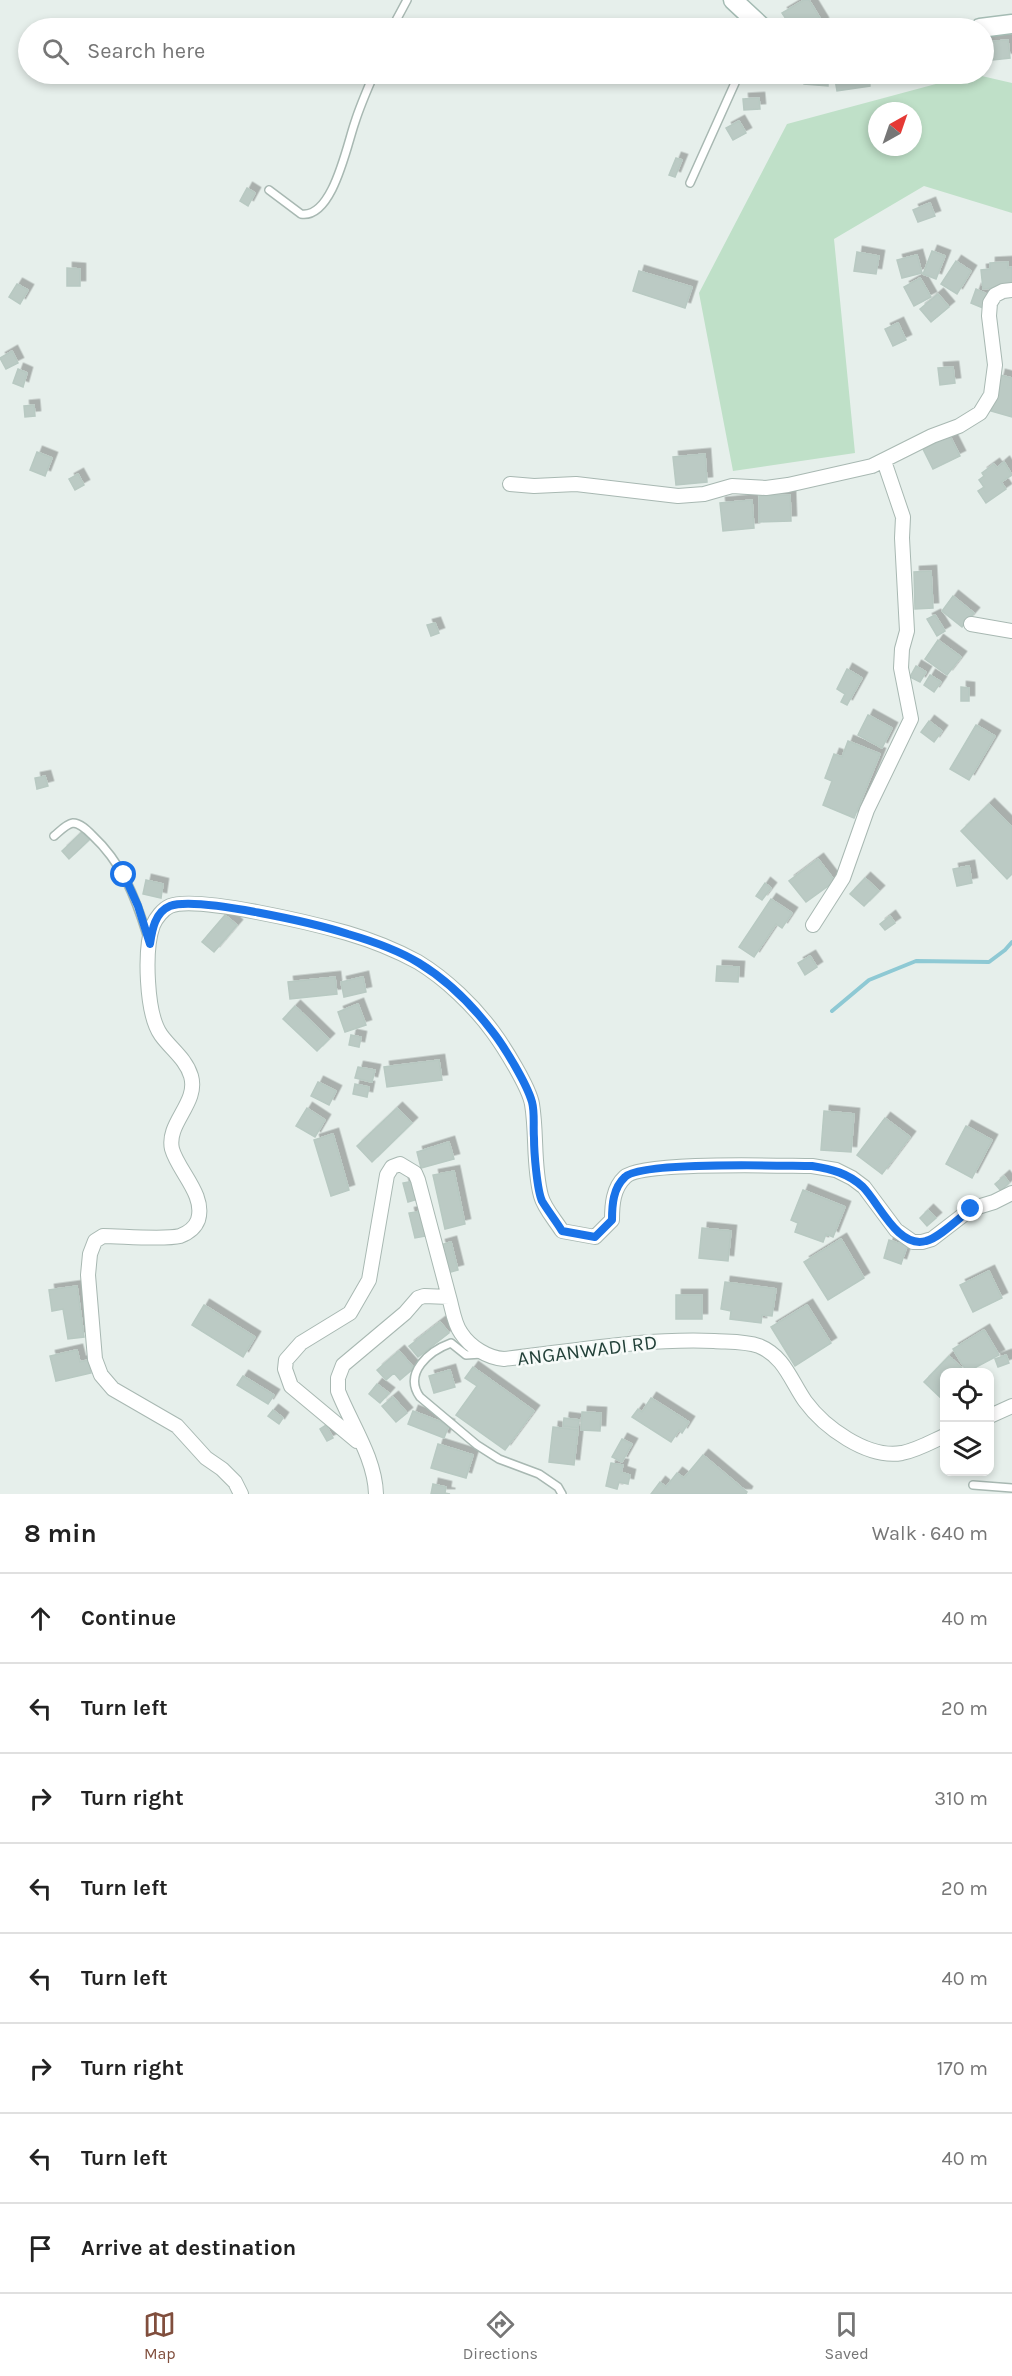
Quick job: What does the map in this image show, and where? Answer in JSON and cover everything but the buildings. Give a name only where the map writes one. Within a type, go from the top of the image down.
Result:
[{"type":"street","points":[[733,0],[750,18]]},
{"type":"street","points":[[994,26],[1012,24]]},
{"type":"street","points":[[510,484],[534,486],[576,484],[678,496],[704,494],[732,486],[766,488],[788,485],[872,466],[932,436],[959,426],[980,413],[991,395],[995,365],[989,316],[990,303],[995,295],[1012,290]]},
{"type":"street","points":[[813,925],[843,879],[867,810],[911,719],[901,668],[902,649],[907,631],[903,517],[884,461]]},
{"type":"street","points":[[971,624],[1012,631]]},
{"type":"street","points":[[241,1494],[235,1482],[222,1468],[206,1458],[177,1426],[112,1389],[101,1375],[95,1359],[88,1275],[90,1254],[95,1241],[103,1236],[178,1237],[192,1231],[200,1212],[197,1199],[172,1149],[171,1136],[186,1108],[192,1088],[191,1076],[183,1060],[160,1035],[152,1017],[148,982],[153,925],[169,906],[188,903],[226,907],[348,933],[419,963],[448,985],[475,1010],[507,1052],[532,1102],[534,1149],[541,1198],[562,1231],[595,1237],[612,1220],[612,1200],[624,1178],[633,1172],[660,1168],[812,1166],[836,1170],[864,1188],[896,1230],[914,1242],[932,1239],[971,1209],[994,1202],[1012,1193]]},
{"type":"street","points":[[362,1446],[291,1386],[285,1369],[286,1360],[301,1343],[350,1313],[363,1295],[369,1281],[387,1175],[393,1167],[400,1164],[415,1173],[460,1332],[485,1354]]},
{"type":"street","points":[[376,1494],[375,1480],[338,1391],[340,1371],[343,1365],[405,1313],[418,1298],[424,1296],[449,1297]]},
{"type":"street","name":"ANGANWADI RD","points":[[485,1354],[504,1359],[675,1340],[735,1342],[758,1346],[771,1352],[786,1367],[805,1400],[823,1421],[839,1434],[859,1445],[880,1452],[899,1453],[940,1438]]},
{"type":"street","points":[[994,1414],[1012,1406]]},
{"type":"lane","points":[[397,18],[407,0]]},
{"type":"lane","points":[[269,190],[301,214],[309,213],[326,199],[338,179],[355,121],[370,84]]},
{"type":"lane","points":[[690,183],[735,84]]},
{"type":"lane","points":[[54,836],[69,824],[75,823],[87,830],[108,850],[124,875],[138,906],[150,944]]},
{"type":"lane","points":[[485,1354],[466,1355],[451,1343],[435,1349],[425,1358],[413,1380],[415,1389],[420,1397],[477,1445],[499,1459],[538,1474],[558,1487],[562,1494]]},
{"type":"lane","points":[[973,1485],[1012,1488]]},
{"type":"green space","points":[[994,79],[1012,83],[1012,213],[924,186],[834,239],[855,453],[733,471],[699,293],[787,124],[868,102],[868,156],[922,156],[922,102],[869,102],[936,84],[994,84]]},
{"type":"waterway","points":[[832,1011],[869,980],[916,961],[989,962],[1012,942]]},
{"type":"route","points":[[124,875],[138,906],[150,944],[153,925],[169,906],[188,903],[226,907],[348,933],[419,963],[448,985],[475,1010],[492,1031],[507,1052],[532,1102],[534,1149],[541,1198],[562,1231],[595,1237],[612,1220],[612,1200],[624,1178],[633,1172],[660,1168],[812,1166],[836,1170],[852,1178],[864,1188],[896,1230],[914,1242],[932,1239],[971,1209]]}]
